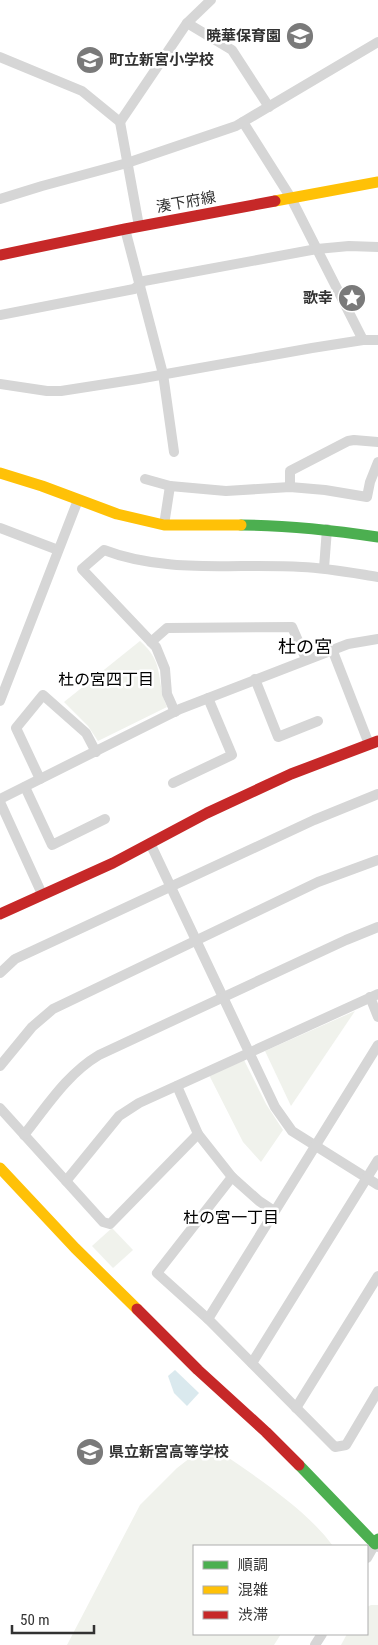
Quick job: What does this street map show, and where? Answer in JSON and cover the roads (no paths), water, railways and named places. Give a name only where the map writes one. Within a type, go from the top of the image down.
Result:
[{"type":"street","points":[[120,122],[187,23],[211,0]]},
{"type":"street","points":[[187,23],[232,50],[269,106]]},
{"type":"street","points":[[0,199],[127,163],[236,126],[378,42]]},
{"type":"street","points":[[0,57],[82,91],[120,122],[140,226]]},
{"type":"street","points":[[243,122],[291,198],[363,340]]},
{"type":"street","name":"湊下府線","points":[[0,254],[378,182]]},
{"type":"street","points":[[125,229],[163,374],[174,452]]},
{"type":"street","points":[[0,315],[134,289],[144,281],[317,249],[349,246],[378,247]]},
{"type":"street","points":[[0,384],[47,391],[61,391],[363,340],[378,340]]},
{"type":"street","points":[[290,487],[290,471],[306,462],[348,441],[378,442]]},
{"type":"street","points":[[145,479],[170,486],[226,491],[290,487],[325,490],[367,497],[370,482],[378,462]]},
{"type":"street","points":[[0,473],[42,486],[118,514],[164,525],[283,525],[328,528],[378,537]]},
{"type":"street","points":[[164,525],[170,486]]},
{"type":"street","points":[[0,701],[78,500]]},
{"type":"street","points":[[0,528],[58,550]]},
{"type":"street","points":[[324,568],[328,528]]},
{"type":"street","points":[[175,712],[167,694],[165,669],[156,647],[82,569],[104,550],[116,555],[173,565],[301,566],[378,577]]},
{"type":"street","points":[[151,642],[167,628],[292,627],[306,660]]},
{"type":"street","points":[[42,894],[0,801],[175,712],[332,649],[348,644],[378,640]]},
{"type":"street","points":[[0,914],[112,863],[207,813],[291,774],[373,743],[332,649]]},
{"type":"street","points":[[255,680],[278,737],[318,721]]},
{"type":"street","points":[[40,780],[16,728],[43,695],[86,733],[96,752]]},
{"type":"street","points":[[173,783],[232,755],[208,698]]},
{"type":"street","points":[[25,787],[52,845],[105,819]]},
{"type":"street","points":[[0,973],[15,958],[314,820],[378,794]]},
{"type":"street","points":[[150,843],[276,1107],[292,1131],[378,1185]]},
{"type":"street","points":[[0,1066],[32,1027],[53,1009],[318,882],[378,860]]},
{"type":"street","points":[[24,1135],[67,1080],[86,1063],[105,1052],[223,996],[378,927]]},
{"type":"street","points":[[66,1181],[119,1116],[139,1103],[374,995],[378,1017]]},
{"type":"street","points":[[208,1320],[378,1045]]},
{"type":"street","points":[[177,1086],[198,1134],[232,1177],[259,1201],[274,1211]]},
{"type":"street","points":[[0,1108],[102,1222],[110,1224],[198,1134]]},
{"type":"street","points":[[252,1363],[378,1160]]},
{"type":"street","points":[[0,1168],[74,1248],[198,1370],[266,1432],[345,1515],[377,1543],[368,1556]]},
{"type":"street","points":[[232,1177],[157,1272],[252,1363],[335,1447],[346,1445],[378,1391]]},
{"type":"street","points":[[296,1408],[378,1276]]},
{"type":"place","name":"暁華保育園","points":[[300,36]]},
{"type":"place","name":"町立新宮小学校","points":[[90,60]]},
{"type":"place","name":"歌幸","points":[[352,298]]},
{"type":"place","name":"県立新宮高等学校","points":[[90,1452]]},
{"type":"district","name":"杜の宮","points":[[305,646]]},
{"type":"district","name":"杜の宮四丁目","points":[[106,679]]},
{"type":"district","name":"杜の宮一丁目","points":[[231,1217]]}]
